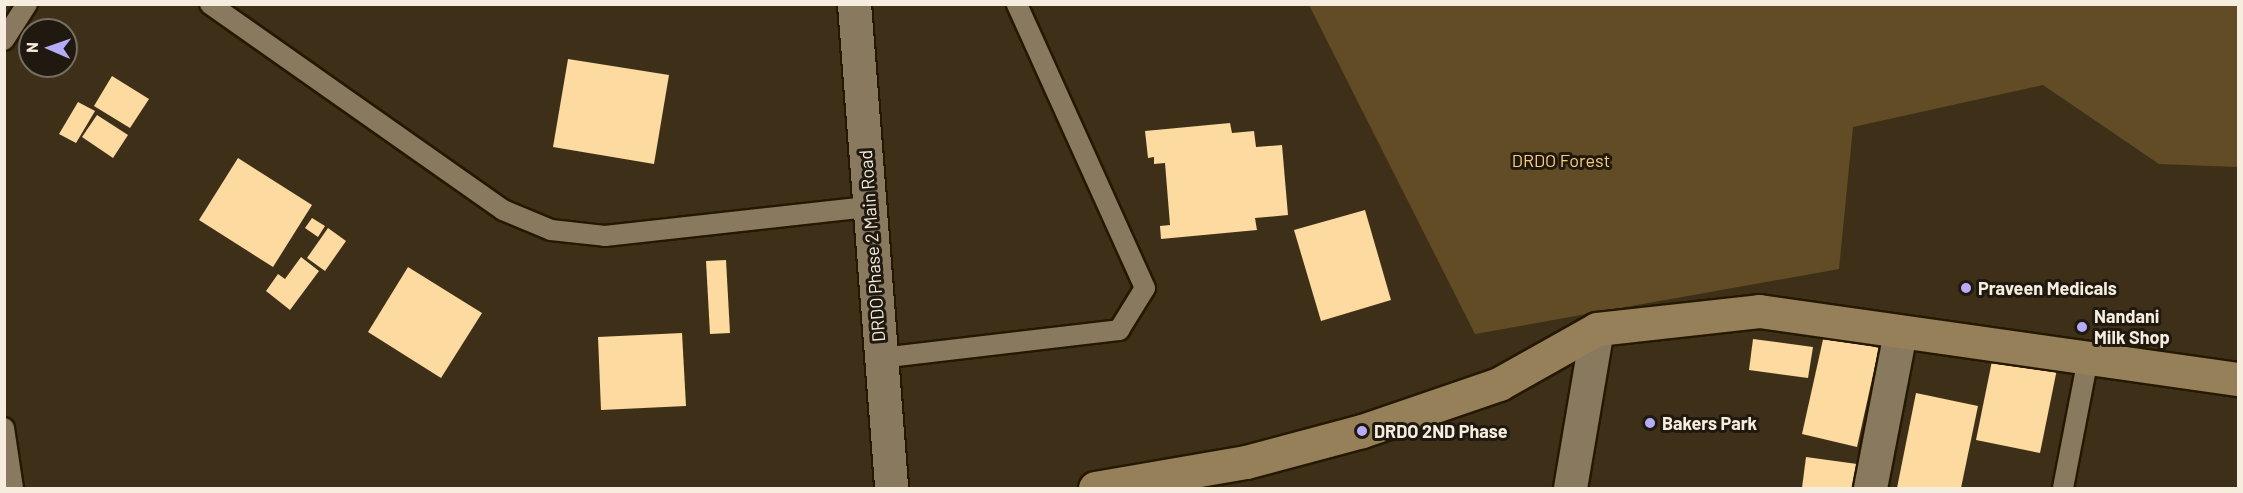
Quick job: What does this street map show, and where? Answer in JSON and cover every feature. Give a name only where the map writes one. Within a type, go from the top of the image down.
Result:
[{"type":"street","name":"DRDO Phase 2 Main Road","points":[[854,4],[891,489]]},
{"type":"street","points":[[1095,489],[1246,462],[1362,431],[1499,384],[1597,329],[1759,311],[2238,379]]},
{"type":"street","points":[[1570,489],[1597,329]]},
{"type":"street","points":[[1870,489],[1900,332]]},
{"type":"lane","points":[[4,40],[27,4]]},
{"type":"lane","points":[[210,4],[502,210],[551,230],[605,236],[869,207]]},
{"type":"lane","points":[[881,358],[1119,330],[1145,288],[1017,4]]},
{"type":"lane","points":[[2063,489],[2088,358]]},
{"type":"lane","points":[[4,428],[13,489]]},
{"type":"green space","name":"DRDO Forest","points":[[1309,5],[2238,5],[2238,167],[2159,164],[2043,85],[1853,127],[1839,269],[1475,334]]},
{"type":"building","points":[[568,59],[669,75],[654,164],[553,147]]},
{"type":"building","points":[[112,76],[149,99],[130,128],[94,106]]},
{"type":"building","points":[[78,102],[95,111],[76,143],[59,134]]},
{"type":"building","points":[[97,115],[128,135],[113,158],[82,137]]},
{"type":"building","points":[[1230,123],[1232,133],[1254,131],[1256,147],[1282,145],[1288,215],[1255,218],[1257,230],[1161,239],[1160,226],[1170,225],[1165,163],[1154,164],[1154,157],[1148,158],[1145,131]]},
{"type":"building","points":[[238,158],[312,205],[273,267],[199,220]]},
{"type":"building","points":[[1365,210],[1391,300],[1321,321],[1294,230]]},
{"type":"building","points":[[312,218],[325,226],[318,237],[305,228]]},
{"type":"building","points":[[328,228],[346,241],[325,271],[307,258]]},
{"type":"building","points":[[301,257],[319,271],[290,310],[266,291],[278,274],[285,279]]},
{"type":"building","points":[[726,260],[730,333],[710,334],[706,261]]},
{"type":"building","points":[[408,267],[482,313],[441,378],[368,332]]},
{"type":"building","points":[[682,333],[686,406],[601,410],[598,337]]},
{"type":"building","points":[[1824,335],[1879,348],[1857,447],[1802,434]]},
{"type":"building","points":[[1753,339],[1813,347],[1808,378],[1749,370]]},
{"type":"building","points":[[1993,356],[2057,369],[2040,453],[1976,440]]},
{"type":"building","points":[[1916,393],[1978,406],[1961,488],[1897,488]]},
{"type":"building","points":[[1806,457],[1857,464],[1854,488],[1802,488]]},
{"type":"place","name":"Praveen Medicals","points":[[1966,288]]},
{"type":"place","name":"Nandani Milk Shop","points":[[2082,327]]},
{"type":"place","name":"Bakers Park","points":[[1650,423]]},
{"type":"place","name":"DRDO 2ND Phase","points":[[1362,431]]}]
